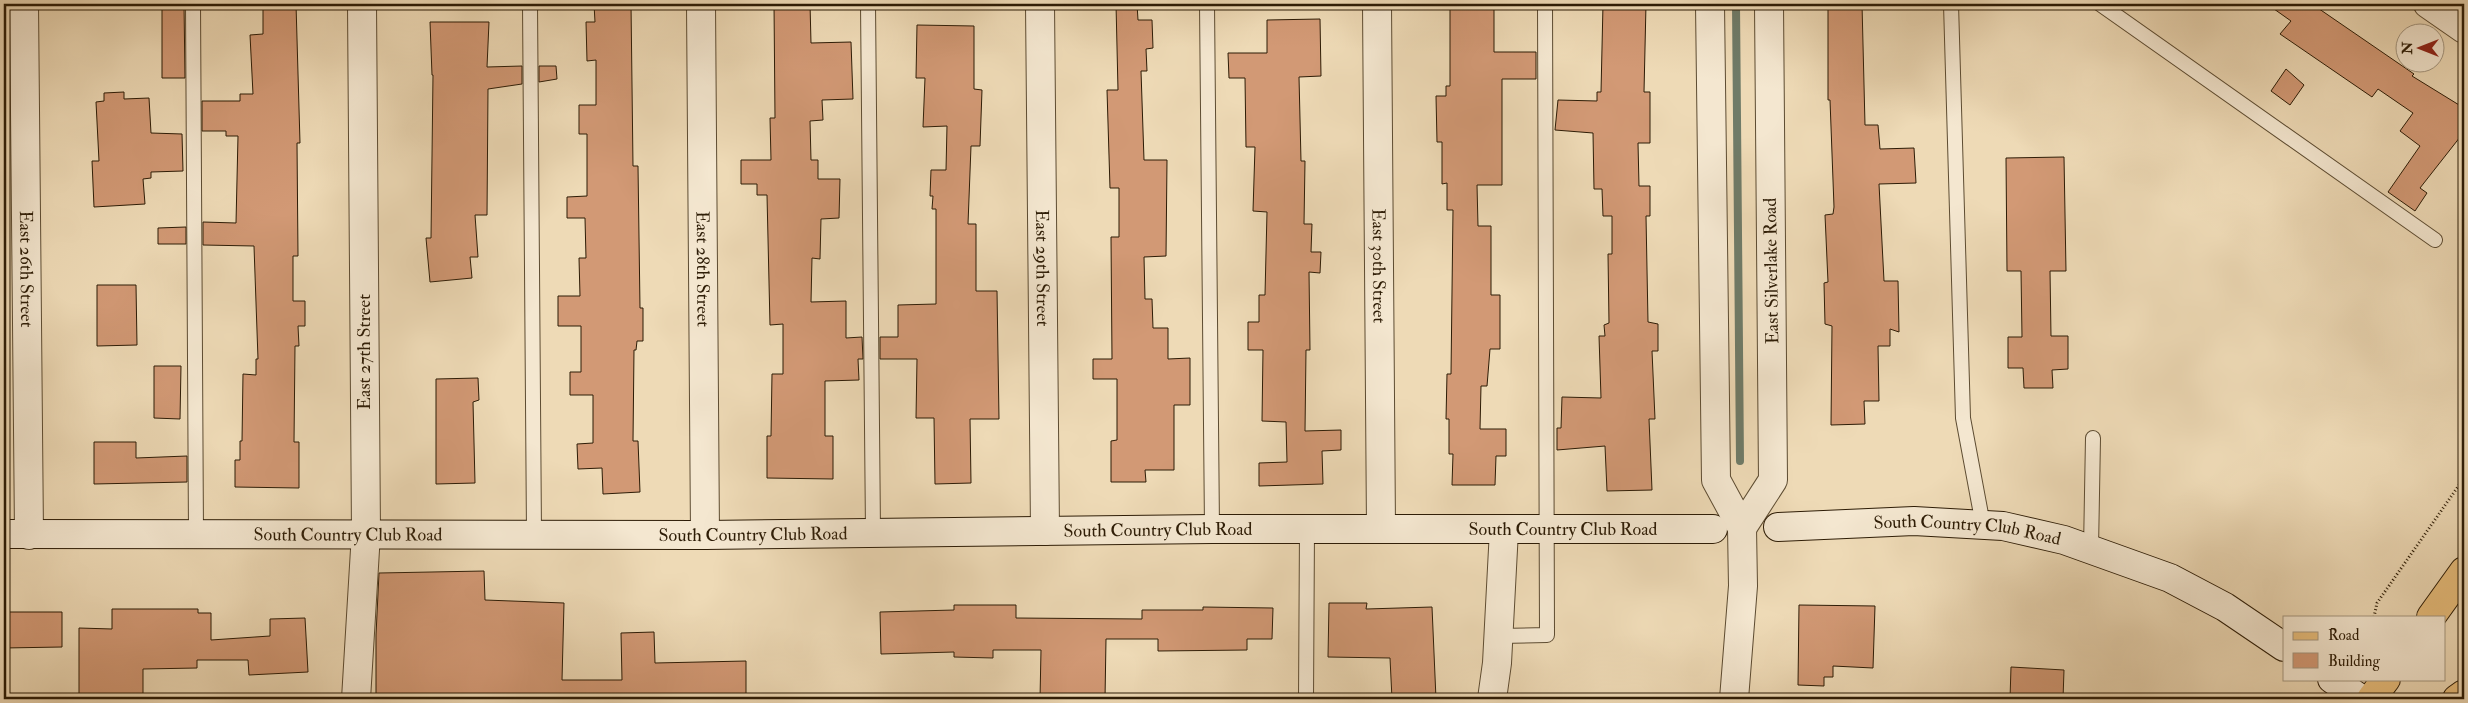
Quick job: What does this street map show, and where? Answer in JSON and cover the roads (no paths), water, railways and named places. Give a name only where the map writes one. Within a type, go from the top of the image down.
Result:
[{"type":"main road","points":[[2432,616],[2464,571]]},
{"type":"main road","points":[[2371,699],[2385,680]]},
{"type":"main road","points":[[2457,699],[2464,694]]},
{"type":"street","name":"East 26th Street","points":[[17,535],[24,4]]},
{"type":"street","name":"East 27th Street","points":[[356,699],[366,533],[362,4]]},
{"type":"street","name":"East 28th Street","points":[[701,4],[705,535]]},
{"type":"street","name":"East 29th Street","points":[[1040,4],[1045,531]]},
{"type":"street","name":"East 30th Street","points":[[1377,4],[1381,529]]},
{"type":"street","points":[[1710,4],[1716,480],[1742,528],[1743,586],[1734,699]]},
{"type":"street","name":"East Silverlake Road","points":[[1742,528],[1773,480],[1769,4]]},
{"type":"street","points":[[2428,4],[2464,30]]},
{"type":"street","name":"South Country Club Road","points":[[17,535],[366,533],[705,535],[1212,529],[1504,530],[1778,528],[1908,522],[2004,526],[2064,540],[2170,578],[2225,607],[2283,646]]},
{"type":"street","points":[[1492,699],[1499,636],[1504,530]]},
{"type":"street","points":[[2333,680],[2361,699]]},
{"type":"lane","points":[[193,4],[196,534]]},
{"type":"lane","points":[[530,4],[534,534]]},
{"type":"lane","points":[[868,4],[873,532]]},
{"type":"lane","points":[[1206,4],[1212,529]]},
{"type":"lane","points":[[1499,636],[1548,635],[1546,4]]},
{"type":"lane","points":[[1951,4],[1963,418],[1983,525]]},
{"type":"lane","points":[[2100,4],[2435,240]]},
{"type":"lane","points":[[2091,549],[2094,438]]},
{"type":"lane","points":[[1306,699],[1307,529]]},
{"type":"waterway","points":[[1736,4],[1740,461]]}]
